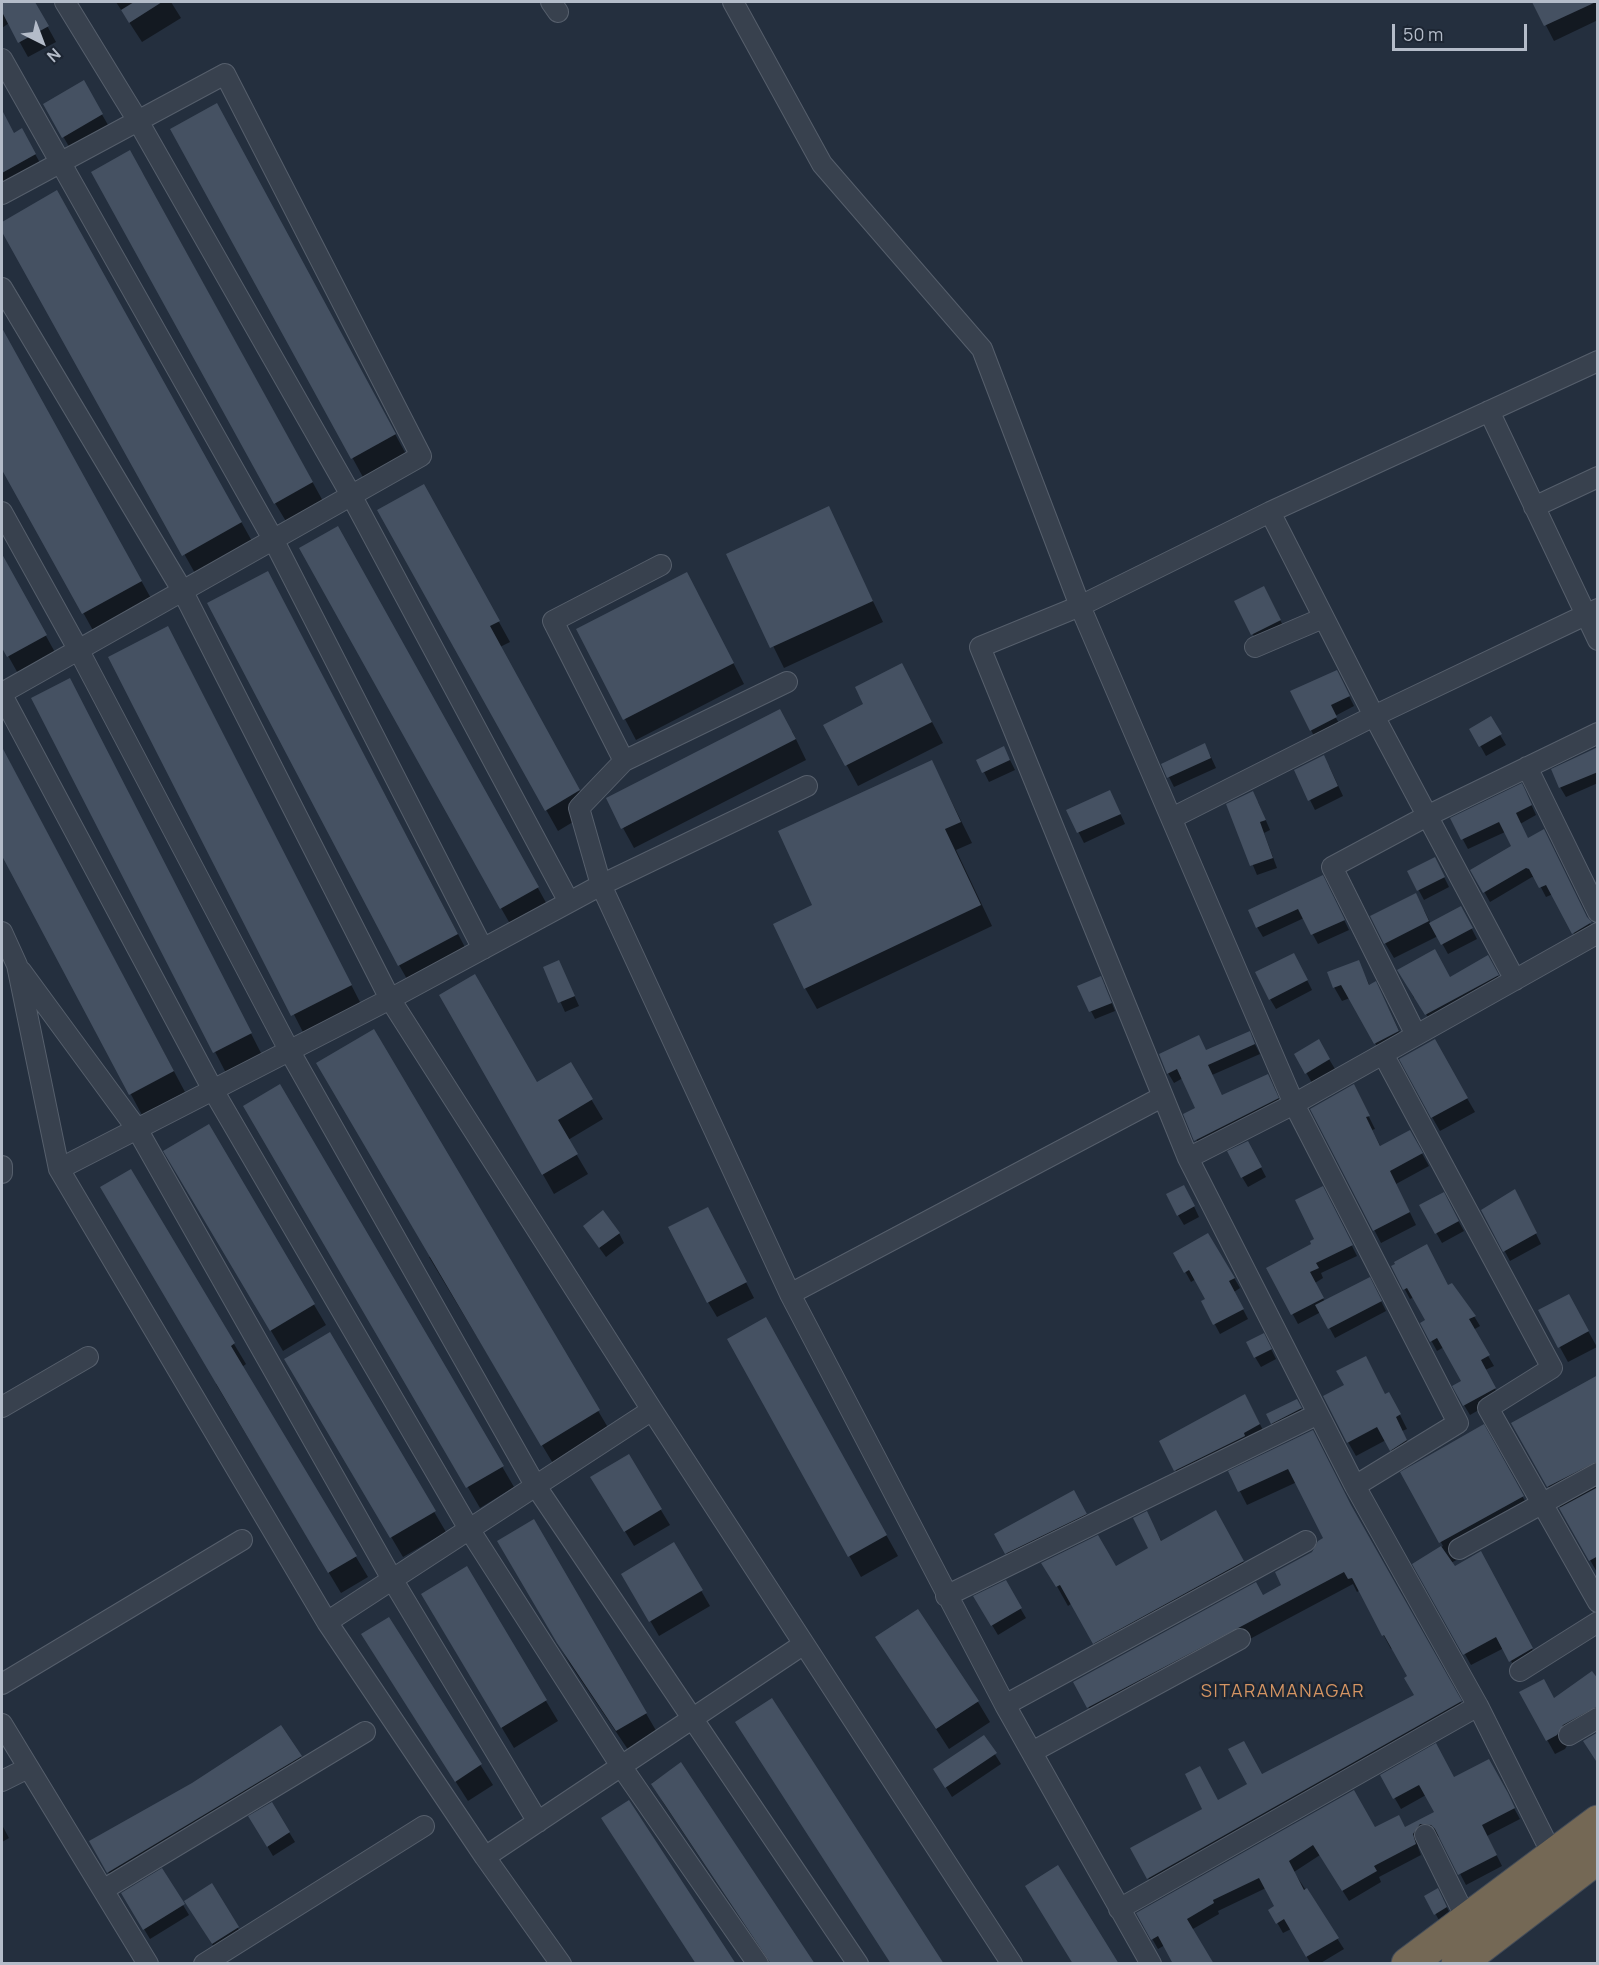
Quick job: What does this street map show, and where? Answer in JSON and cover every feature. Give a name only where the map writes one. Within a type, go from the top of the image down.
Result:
[{"type":"highway","points":[[1407,1964],[1598,1822]]},
{"type":"highway","points":[[1458,1964],[1598,1857]]},
{"type":"street","points":[[65,2],[138,121],[351,495],[569,902]]},
{"type":"street","points":[[733,2],[822,164],[982,350],[1080,606],[1294,1104],[1458,1423],[1355,1486]]},
{"type":"street","points":[[2,59],[273,538],[483,949]]},
{"type":"street","points":[[2,194],[225,74],[421,456],[2,694],[213,1090],[469,1529],[621,1766],[758,1964]]},
{"type":"street","points":[[2,288],[182,591],[390,999],[652,1410],[1010,1963]]},
{"type":"street","points":[[1553,1856],[1478,1706],[1355,1486],[1188,1158],[980,647],[1080,606],[1270,512],[1598,361]]},
{"type":"street","points":[[1489,411],[1534,507],[1591,612],[1598,640]]},
{"type":"street","points":[[1534,507],[1598,477]]},
{"type":"street","points":[[2,512],[78,649],[289,1050],[536,1485],[858,1964]]},
{"type":"street","points":[[1270,512],[1374,716],[1515,980]]},
{"type":"street","points":[[624,761],[553,621],[661,565]]},
{"type":"street","points":[[1172,818],[1374,716],[1591,612]]},
{"type":"street","points":[[1256,647],[1323,618]]},
{"type":"street","points":[[787,682],[624,761],[579,808],[601,885],[790,1294],[946,1596],[1151,1964]]},
{"type":"street","points":[[1416,1035],[1332,867],[1427,816],[1598,733]]},
{"type":"street","points":[[1527,767],[1598,912]]},
{"type":"street","points":[[59,1169],[390,999],[601,885],[807,786]]},
{"type":"street","points":[[2,932],[17,964],[137,1129],[392,1579],[538,1822]]},
{"type":"street","points":[[1188,1158],[1294,1104],[1598,933]]},
{"type":"street","points":[[17,964],[59,1169],[327,1622],[485,1857],[561,1964]]},
{"type":"street","points":[[1383,1054],[1552,1368],[1488,1408],[1598,1602]]},
{"type":"street","points":[[790,1294],[1162,1097]]},
{"type":"street","points":[[2,1166],[2,1173]]},
{"type":"street","points":[[2,1407],[88,1357]]},
{"type":"street","points":[[327,1622],[652,1410]]},
{"type":"street","points":[[946,1596],[1318,1414]]},
{"type":"street","points":[[1459,1549],[1598,1473]]},
{"type":"street","points":[[2,1684],[242,1540]]},
{"type":"street","points":[[1005,1705],[1306,1541]]},
{"type":"street","points":[[1520,1671],[1598,1622]]},
{"type":"street","points":[[1032,1752],[1240,1639]]},
{"type":"street","points":[[485,1857],[804,1644]]},
{"type":"street","points":[[1119,1909],[1478,1706]]},
{"type":"street","points":[[1569,1735],[1598,1718]]},
{"type":"street","points":[[2,1724],[148,1964]]},
{"type":"street","points":[[103,1890],[366,1732]]},
{"type":"street","points":[[2,1781],[28,1768]]},
{"type":"street","points":[[204,1964],[424,1826]]},
{"type":"street","points":[[1425,1835],[1467,1920]]},
{"type":"building","points":[[2,2],[35,2],[49,26],[18,43],[2,12]]},
{"type":"building","points":[[134,2],[162,2],[129,23],[121,10]]},
{"type":"building","points":[[1532,2],[1596,2],[1544,26]]},
{"type":"building","points":[[84,80],[103,114],[62,138],[43,104]]},
{"type":"building","points":[[217,103],[396,434],[351,459],[170,129]]},
{"type":"building","points":[[2,110],[14,133],[22,128],[36,154],[2,173]]},
{"type":"building","points":[[130,150],[313,482],[274,504],[91,172]]},
{"type":"building","points":[[57,190],[242,522],[182,556],[2,232],[2,222]]},
{"type":"building","points":[[2,328],[142,581],[82,614],[2,470]]},
{"type":"building","points":[[424,484],[500,621],[490,626],[580,790],[545,811],[377,510]]},
{"type":"building","points":[[829,506],[873,601],[770,648],[726,554]]},
{"type":"building","points":[[338,526],[539,887],[500,909],[299,548]]},
{"type":"building","points":[[2,554],[47,635],[7,657],[2,648]]},
{"type":"building","points":[[268,571],[458,934],[398,966],[207,603]]},
{"type":"building","points":[[687,572],[734,663],[623,720],[576,629]]},
{"type":"building","points":[[1264,586],[1281,620],[1251,635],[1234,601]]},
{"type":"building","points":[[168,626],[352,985],[291,1016],[108,657]]},
{"type":"building","points":[[902,663],[932,722],[845,766],[823,725],[863,704],[855,687]]},
{"type":"building","points":[[1337,670],[1350,696],[1331,705],[1337,717],[1310,731],[1290,691]]},
{"type":"building","points":[[70,678],[252,1033],[213,1053],[31,698]]},
{"type":"building","points":[[780,709],[796,739],[621,829],[606,798]]},
{"type":"building","points":[[1491,716],[1502,734],[1479,747],[1469,729]]},
{"type":"building","points":[[1205,743],[1211,758],[1167,778],[1161,764]]},
{"type":"building","points":[[1004,746],[1010,760],[982,773],[976,760]]},
{"type":"building","points":[[2,747],[174,1071],[129,1095],[2,856]]},
{"type":"building","points":[[1598,747],[1598,772],[1559,788],[1551,769]]},
{"type":"building","points":[[1324,755],[1338,786],[1308,801],[1294,770]]},
{"type":"building","points":[[932,760],[961,822],[945,829],[981,905],[804,989],[773,924],[812,905],[778,831]]},
{"type":"building","points":[[1522,783],[1532,805],[1516,813],[1528,838],[1544,829],[1587,917],[1592,922],[1572,934],[1546,885],[1539,888],[1529,869],[1526,868],[1483,893],[1470,870],[1511,846],[1499,822],[1461,840],[1450,818]]},
{"type":"building","points":[[1110,790],[1121,814],[1077,833],[1066,810]]},
{"type":"building","points":[[1253,791],[1266,820],[1260,822],[1273,858],[1250,866],[1226,804]]},
{"type":"building","points":[[1435,857],[1445,877],[1417,891],[1407,871]]},
{"type":"building","points":[[1323,875],[1345,920],[1311,935],[1298,909],[1256,928],[1248,910]]},
{"type":"building","points":[[1416,893],[1429,921],[1384,944],[1370,916]]},
{"type":"building","points":[[1461,906],[1473,928],[1441,945],[1429,923]]},
{"type":"building","points":[[1435,949],[1450,977],[1488,955],[1499,975],[1425,1015],[1397,970]]},
{"type":"building","points":[[1294,953],[1308,980],[1269,1000],[1255,972]]},
{"type":"building","points":[[559,960],[575,996],[558,1003],[543,967]]},
{"type":"building","points":[[1359,960],[1369,985],[1376,981],[1399,1031],[1374,1044],[1341,985],[1333,988],[1327,972]]},
{"type":"building","points":[[475,974],[537,1082],[571,1062],[593,1099],[558,1120],[578,1154],[542,1175],[439,995]]},
{"type":"building","points":[[1101,976],[1112,1003],[1089,1012],[1077,986]]},
{"type":"building","points":[[374,1029],[600,1410],[541,1446],[316,1063]]},
{"type":"building","points":[[1250,1031],[1255,1044],[1208,1065],[1222,1095],[1268,1074],[1279,1098],[1194,1141],[1183,1114],[1195,1108],[1177,1069],[1167,1074],[1159,1054],[1199,1035],[1206,1050]]},
{"type":"building","points":[[1319,1039],[1330,1059],[1305,1074],[1294,1054]]},
{"type":"building","points":[[1435,1039],[1468,1098],[1431,1118],[1399,1059]]},
{"type":"building","points":[[280,1084],[504,1466],[466,1488],[243,1106]]},
{"type":"building","points":[[1354,1084],[1370,1116],[1366,1117],[1380,1146],[1410,1130],[1423,1153],[1390,1171],[1410,1212],[1373,1231],[1310,1109]]},
{"type":"building","points":[[209,1124],[315,1304],[270,1331],[163,1151]]},
{"type":"building","points":[[1248,1141],[1262,1167],[1241,1178],[1227,1151]]},
{"type":"building","points":[[131,1169],[235,1343],[231,1346],[357,1556],[328,1573],[100,1187]]},
{"type":"building","points":[[1184,1185],[1195,1206],[1177,1216],[1166,1194]]},
{"type":"building","points":[[1323,1186],[1353,1245],[1316,1263],[1319,1268],[1310,1272],[1324,1298],[1291,1315],[1266,1268],[1311,1244],[1310,1241],[1314,1239],[1295,1200]]},
{"type":"building","points":[[1515,1189],[1537,1233],[1503,1252],[1481,1210]]},
{"type":"building","points":[[1444,1192],[1459,1221],[1435,1234],[1419,1205]]},
{"type":"building","points":[[708,1207],[747,1282],[707,1303],[668,1227]]},
{"type":"building","points":[[603,1210],[620,1233],[599,1248],[583,1226]]},
{"type":"building","points":[[1208,1233],[1235,1278],[1229,1281],[1244,1309],[1213,1325],[1201,1301],[1205,1299],[1189,1270],[1184,1273],[1173,1253]]},
{"type":"building","points":[[1427,1244],[1448,1285],[1452,1283],[1476,1316],[1469,1319],[1490,1355],[1481,1360],[1496,1388],[1463,1406],[1452,1386],[1461,1381],[1437,1338],[1430,1342],[1420,1323],[1425,1320],[1407,1288],[1403,1290],[1391,1266],[1395,1264],[1394,1262]]},
{"type":"building","points":[[1370,1277],[1382,1301],[1328,1329],[1315,1305]]},
{"type":"building","points":[[1569,1294],[1589,1331],[1558,1348],[1538,1310]]},
{"type":"building","points":[[766,1317],[887,1535],[848,1557],[727,1339]]},
{"type":"building","points":[[330,1332],[436,1511],[390,1538],[284,1359]]},
{"type":"building","points":[[1264,1333],[1272,1349],[1254,1358],[1246,1342]]},
{"type":"building","points":[[1366,1356],[1385,1394],[1389,1392],[1401,1414],[1396,1417],[1407,1440],[1390,1451],[1377,1427],[1347,1443],[1323,1396],[1344,1385],[1336,1371]]},
{"type":"building","points":[[1598,1375],[1598,1461],[1547,1487],[1511,1423]]},
{"type":"building","points":[[1245,1394],[1260,1424],[1244,1433],[1245,1436],[1174,1471],[1159,1441]]},
{"type":"building","points":[[1297,1399],[1302,1408],[1271,1424],[1266,1414]]},
{"type":"building","points":[[1484,1424],[1524,1496],[1439,1543],[1400,1472]]},
{"type":"building","points":[[1313,1430],[1351,1505],[1462,1701],[1147,1879],[1130,1848],[1202,1809],[1185,1774],[1200,1766],[1218,1800],[1247,1784],[1228,1749],[1244,1741],[1262,1774],[1414,1695],[1404,1678],[1407,1676],[1384,1635],[1382,1636],[1352,1578],[1348,1579],[1344,1572],[1087,1708],[1073,1682],[1256,1582],[1263,1595],[1281,1585],[1275,1572],[1312,1552],[1318,1541],[1323,1538],[1288,1469],[1238,1492],[1228,1471]]},
{"type":"building","points":[[629,1454],[662,1509],[624,1532],[590,1477]]},
{"type":"building","points":[[1598,1487],[1598,1556],[1589,1561],[1559,1508]]},
{"type":"building","points":[[1074,1490],[1087,1514],[1005,1554],[994,1534]]},
{"type":"building","points":[[1216,1510],[1244,1561],[1093,1644],[1060,1585],[1056,1587],[1041,1563],[1098,1535],[1116,1566],[1148,1548],[1133,1518],[1147,1511],[1161,1541]]},
{"type":"building","points":[[534,1519],[647,1713],[616,1731],[557,1643],[497,1541]]},
{"type":"building","points":[[674,1542],[703,1590],[649,1622],[621,1574]]},
{"type":"building","points":[[1441,1546],[1455,1566],[1481,1551],[1533,1648],[1509,1662],[1496,1637],[1463,1655],[1412,1564]]},
{"type":"building","points":[[467,1566],[547,1700],[501,1728],[421,1594]]},
{"type":"building","points":[[1006,1580],[1022,1608],[991,1626],[973,1596]]},
{"type":"building","points":[[918,1609],[979,1701],[936,1729],[875,1637]]},
{"type":"building","points":[[389,1617],[482,1764],[455,1782],[361,1634]]},
{"type":"building","points":[[1592,1671],[1598,1679],[1598,1706],[1563,1725],[1557,1735],[1546,1741],[1519,1692],[1544,1679],[1554,1698]]},
{"type":"building","points":[[772,1698],[944,1964],[891,1964],[735,1722]]},
{"type":"building","points":[[281,1725],[302,1756],[107,1873],[89,1841],[192,1783]]},
{"type":"building","points":[[1598,1732],[1598,1764],[1583,1741]]},
{"type":"building","points":[[984,1735],[997,1753],[945,1788],[933,1769]]},
{"type":"building","points":[[1436,1743],[1454,1777],[1489,1759],[1508,1793],[1515,1808],[1482,1825],[1497,1855],[1458,1875],[1435,1829],[1431,1825],[1420,1824],[1413,1834],[1416,1844],[1374,1866],[1377,1871],[1342,1891],[1313,1845],[1289,1861],[1304,1890],[1307,1888],[1339,1938],[1306,1957],[1284,1919],[1276,1924],[1268,1910],[1274,1906],[1259,1878],[1213,1900],[1214,1903],[1187,1919],[1214,1964],[1173,1964],[1158,1936],[1151,1940],[1136,1913],[1354,1790],[1375,1827],[1399,1815],[1405,1827],[1434,1812],[1419,1785],[1393,1799],[1380,1775]]},
{"type":"building","points":[[681,1762],[815,1964],[771,1964],[651,1784]]},
{"type":"building","points":[[629,1800],[736,1964],[696,1964],[601,1818]]},
{"type":"building","points":[[272,1802],[290,1832],[267,1847],[248,1816]]},
{"type":"building","points":[[1058,1865],[1119,1964],[1073,1964],[1025,1886]]},
{"type":"building","points":[[162,1868],[185,1904],[143,1930],[121,1893]]},
{"type":"building","points":[[212,1883],[239,1927],[212,1944],[184,1901]]},
{"type":"building","points":[[1438,1888],[1447,1907],[1434,1915],[1424,1896]]},
{"type":"district","name":"SITARAMANAGAR","points":[[1283,1692]]}]
